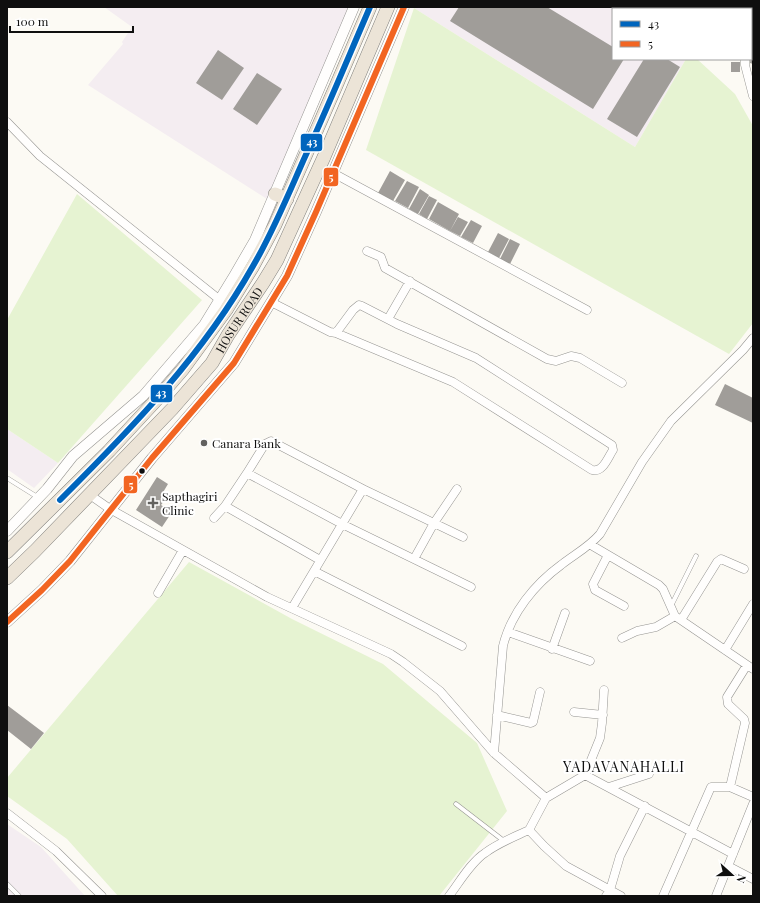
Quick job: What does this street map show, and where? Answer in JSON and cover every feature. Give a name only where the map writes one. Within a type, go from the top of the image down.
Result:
[{"type":"highway","name":"HOSUR ROAD","points":[[7,552],[109,451],[183,369],[226,310],[253,266],[275,225],[281,196],[370,7]]},
{"type":"highway","name":"HOSUR ROAD","points":[[7,578],[90,495],[172,409],[212,363],[263,283],[294,224],[388,7]]},
{"type":"street","points":[[7,531],[39,498],[73,456],[143,396],[204,325],[281,196],[354,7]]},
{"type":"street","points":[[7,622],[42,590],[70,561],[152,458],[234,363],[287,276],[404,7]]},
{"type":"street","points":[[745,60],[753,96]]},
{"type":"street","points":[[7,122],[40,156],[220,300]]},
{"type":"street","points":[[333,173],[587,310]]},
{"type":"street","points":[[367,251],[381,257],[386,268],[547,359],[556,361],[571,356],[580,358],[622,383]]},
{"type":"street","points":[[388,320],[410,281]]},
{"type":"street","points":[[271,302],[330,332],[336,333],[453,382],[592,470],[598,471],[601,469],[613,450],[612,445],[476,358],[388,320],[359,305],[336,333]]},
{"type":"street","points":[[494,754],[503,646],[518,611],[539,584],[553,571],[591,545],[600,534],[642,462],[671,421],[743,350],[753,338]]},
{"type":"street","points":[[214,518],[225,506],[244,479],[264,444],[271,441],[363,489],[463,537]]},
{"type":"street","points":[[247,473],[342,524],[471,587]]},
{"type":"street","points":[[292,608],[363,489]]},
{"type":"street","points":[[414,559],[434,523],[457,489]]},
{"type":"street","points":[[90,495],[110,509],[250,588],[391,654],[404,662],[440,691],[494,754],[546,798]]},
{"type":"street","points":[[225,506],[320,560]]},
{"type":"street","points":[[591,545],[659,585],[663,589],[678,618],[750,667],[727,697],[726,701],[744,719],[745,723],[730,787]]},
{"type":"street","points":[[158,593],[183,550]]},
{"type":"street","points":[[608,555],[593,584],[593,588],[624,606]]},
{"type":"street","points":[[622,638],[637,631],[656,627],[678,618],[717,562],[725,560],[744,569]]},
{"type":"street","points":[[314,571],[462,646]]},
{"type":"street","points":[[725,650],[753,604]]},
{"type":"street","points":[[552,649],[565,613]]},
{"type":"street","points":[[508,632],[552,649],[590,661]]},
{"type":"street","points":[[449,896],[473,864],[484,853],[529,830],[546,798],[585,774],[600,738],[604,690]]},
{"type":"street","points":[[497,715],[531,723],[533,722],[540,692]]},
{"type":"street","points":[[574,712],[603,715]]},
{"type":"street","points":[[585,774],[733,854]]},
{"type":"street","points":[[609,787],[649,774]]},
{"type":"street","points":[[663,896],[711,787],[730,787],[753,797]]},
{"type":"street","points":[[716,896],[753,804]]},
{"type":"street","points":[[608,893],[620,856],[645,806]]},
{"type":"street","points":[[7,813],[56,851],[102,896]]},
{"type":"street","points":[[529,830],[566,866],[608,893],[621,896]]},
{"type":"street","points":[[728,866],[753,879]]},
{"type":"lane","points":[[7,478],[39,498]]},
{"type":"lane","points":[[671,606],[696,556]]},
{"type":"lane","points":[[456,804],[504,842]]},
{"type":"lane","points":[[7,884],[19,896]]},
{"type":"shaded area","points":[[104,7],[350,7],[267,199],[88,85],[123,44],[122,42],[132,27]]},
{"type":"shaded area","points":[[624,7],[626,8],[612,8],[612,60],[685,60],[635,147],[414,8]]},
{"type":"shaded area","points":[[7,429],[58,463],[34,488],[7,469]]},
{"type":"shaded area","points":[[7,824],[41,847],[85,896],[7,896]]},
{"type":"green space","points":[[414,8],[635,147],[685,60],[698,60],[735,94],[753,126],[753,323],[729,354],[366,150]]},
{"type":"green space","points":[[77,194],[202,300],[58,463],[7,429],[7,320]]},
{"type":"green space","points":[[189,562],[292,619],[383,664],[477,743],[507,811],[439,896],[118,896],[67,839],[7,796],[7,778]]},
{"type":"building","points":[[459,7],[547,7],[612,46],[612,60],[623,60],[593,109],[450,21]]},
{"type":"building","points":[[218,50],[244,68],[222,100],[196,83]]},
{"type":"building","points":[[753,51],[753,64],[750,63],[750,60],[752,60]]},
{"type":"building","points":[[643,60],[669,60],[680,67],[637,137],[607,119]]},
{"type":"building","points":[[731,62],[740,62],[740,72],[731,72]]},
{"type":"building","points":[[257,73],[282,89],[257,125],[233,109]]},
{"type":"building","points":[[390,171],[405,180],[393,201],[378,193]]},
{"type":"building","points":[[407,181],[419,187],[408,208],[395,201]]},
{"type":"building","points":[[420,189],[429,195],[418,214],[409,209]]},
{"type":"building","points":[[429,196],[437,200],[427,219],[419,214]]},
{"type":"building","points":[[438,202],[459,214],[450,231],[429,219]]},
{"type":"building","points":[[458,217],[468,222],[460,236],[450,231]]},
{"type":"building","points":[[471,220],[482,226],[473,243],[461,237]]},
{"type":"building","points":[[498,233],[509,239],[499,258],[488,252]]},
{"type":"building","points":[[510,239],[520,244],[510,264],[500,259]]},
{"type":"building","points":[[725,384],[753,398],[753,423],[715,405]]},
{"type":"building","points":[[157,477],[168,484],[162,494],[167,497],[161,505],[172,512],[162,527],[136,510]]},
{"type":"building","points":[[7,705],[44,733],[31,749],[7,730]]},
{"type":"transit line","name":"43","points":[[60,500],[114,446],[165,389],[212,330],[233,299],[274,227],[370,7]]},
{"type":"transit line","name":"5","points":[[7,622],[42,590],[70,561],[152,458],[234,363],[287,276],[404,7]]},
{"type":"place","name":"Canara Bank","points":[[204,443]]},
{"type":"place","name":"Sapthagiri Clinic","points":[[153,503]]},
{"type":"district","name":"YADAVANAHALLI","points":[[624,766]]}]
